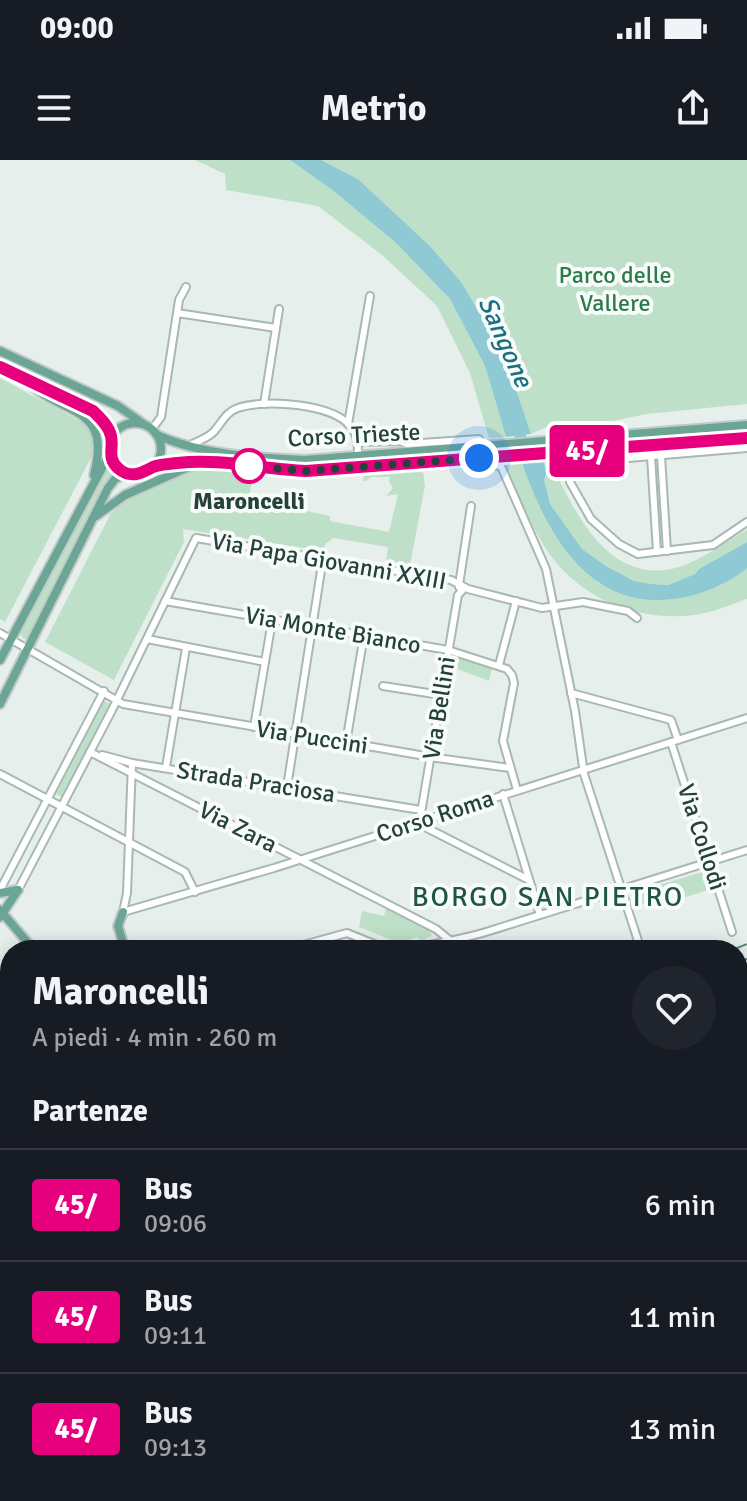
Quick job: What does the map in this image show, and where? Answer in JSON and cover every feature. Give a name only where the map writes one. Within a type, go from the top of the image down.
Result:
[{"type":"main road","points":[[0,351],[118,406],[155,432],[161,452],[154,467],[140,474],[127,473],[111,482],[0,704]]},
{"type":"main road","points":[[0,367],[93,411],[104,422],[112,438],[110,453],[0,660]]},
{"type":"main road","points":[[25,379],[35,390],[82,414],[95,429],[98,456],[89,491]]},
{"type":"main road","points":[[112,438],[124,425],[143,424]]},
{"type":"main road","name":"Corso Trieste","points":[[155,432],[190,445],[273,459],[305,460],[747,425]]},
{"type":"main road","name":"Corso Trieste","points":[[154,467],[208,460],[272,470],[306,471],[501,460],[747,438]]},
{"type":"main road","points":[[110,453],[113,462],[127,473]]},
{"type":"main road","points":[[94,518],[125,495],[185,467],[208,460]]},
{"type":"main road","points":[[0,893],[18,890]]},
{"type":"main road","points":[[18,890],[1,914],[25,940]]},
{"type":"main road","points":[[0,893],[10,903]]},
{"type":"main road","points":[[122,940],[118,926],[123,912]]},
{"type":"street","points":[[155,432],[161,417],[179,300],[186,287]]},
{"type":"street","points":[[348,424],[370,296]]},
{"type":"street","points":[[264,404],[279,309]]},
{"type":"street","points":[[177,313],[276,328]]},
{"type":"street","points":[[190,445],[217,429],[219,422],[229,412],[264,404],[322,411],[348,424],[358,442],[358,457]]},
{"type":"street","points":[[358,442],[400,441],[407,444],[479,439]]},
{"type":"street","points":[[555,454],[569,463],[747,448]]},
{"type":"street","points":[[651,456],[657,552]]},
{"type":"street","points":[[661,456],[667,551]]},
{"type":"street","points":[[501,460],[542,555],[555,608],[584,769],[638,940]]},
{"type":"street","points":[[569,463],[570,482],[591,519],[628,550],[638,554],[713,545],[747,522]]},
{"type":"street","name":"Via Bellini","points":[[419,821],[432,757],[471,506]]},
{"type":"street","name":"Via Papa Giovanni XXIII","points":[[165,601],[196,538],[451,580],[458,588],[542,608],[583,602],[628,611],[637,618]]},
{"type":"street","points":[[287,787],[323,558]]},
{"type":"street","points":[[18,890],[165,601]]},
{"type":"street","name":"Via Monte Bianco","points":[[165,601],[448,650],[499,665]]},
{"type":"street","points":[[516,601],[499,665],[511,672],[514,683],[503,741],[517,790]]},
{"type":"street","points":[[254,727],[272,621]]},
{"type":"street","name":"Via Puccini","points":[[0,633],[123,704],[510,768]]},
{"type":"street","points":[[346,743],[364,635]]},
{"type":"street","points":[[147,639],[265,662]]},
{"type":"street","points":[[166,767],[186,648]]},
{"type":"street","points":[[383,686],[441,695]]},
{"type":"street","points":[[0,893],[104,691]]},
{"type":"street","points":[[571,693],[671,720],[674,741]]},
{"type":"street","name":"Corso Roma","points":[[123,912],[747,718]]},
{"type":"street","name":"Via Collodi","points":[[674,741],[732,932]]},
{"type":"street","name":"Strada Praciosa","points":[[90,752],[132,763],[421,810]]},
{"type":"street","name":"Via Zara","points":[[90,752],[436,929],[450,940]]},
{"type":"street","points":[[123,912],[127,893],[132,763]]},
{"type":"street","points":[[0,774],[185,872],[195,892]]},
{"type":"street","points":[[503,794],[540,915]]},
{"type":"street","points":[[419,821],[529,880]]},
{"type":"street","points":[[459,940],[747,850]]},
{"type":"street","points":[[321,940],[347,933],[364,940]]},
{"type":"green space","points":[[195,160],[290,160],[395,242],[450,299],[485,366],[506,437],[489,438],[470,373],[437,306],[382,255],[318,206],[226,190],[225,174]]},
{"type":"green space","name":"Parco delle Vallere","points":[[321,160],[747,160],[747,404],[646,414],[600,424],[549,426],[531,434],[496,341],[462,283],[430,246],[358,179]]},
{"type":"green space","points":[[0,378],[85,424],[93,438],[93,454],[5,622],[0,619]]},
{"type":"green space","points":[[542,459],[549,459],[568,498],[594,536],[609,552],[627,564],[647,570],[671,569],[701,557],[747,530],[747,542],[695,574],[668,585],[634,581],[582,549],[549,503],[544,480],[547,471]]},
{"type":"green space","points":[[525,461],[523,467],[598,583],[646,600],[668,600],[720,586],[747,568],[747,599],[694,615],[673,616],[631,611],[594,594],[561,568],[536,531],[504,463]]},
{"type":"green space","points":[[107,465],[114,475],[108,481],[31,635],[24,639],[21,630]]},
{"type":"green space","points":[[192,467],[224,469],[252,480],[249,498],[330,516],[330,521],[389,532],[398,494],[386,496],[393,488],[390,477],[371,477],[363,481],[364,476],[423,472],[425,486],[410,565],[386,561],[388,547],[334,538],[326,543],[323,551],[183,529],[184,542],[114,680],[45,642],[111,513],[125,501]]},
{"type":"green space","points":[[456,656],[492,668],[489,681],[454,668]]},
{"type":"green space","points":[[104,701],[112,705],[64,798],[56,794]]},
{"type":"green space","points":[[706,871],[711,889],[683,898],[677,894],[679,891],[665,885],[653,901],[636,905],[632,893]]},
{"type":"green space","points":[[386,908],[430,931],[432,936],[424,940],[418,937],[392,940],[359,927],[362,911],[384,916]]},
{"type":"water","points":[[290,160],[321,160],[358,179],[430,246],[462,283],[496,341],[531,434],[506,437],[485,366],[450,299],[395,242]]},
{"type":"water","points":[[542,459],[547,471],[544,480],[550,504],[582,549],[634,581],[668,585],[695,574],[747,542],[747,568],[716,587],[681,598],[650,600],[622,594],[599,582],[578,565],[546,519],[523,466],[525,461]]},
{"type":"waterway","name":"Sangone","points":[[515,422],[534,473]]},
{"type":"bus line","name":"45/","points":[[0,367],[93,411],[104,422],[112,438],[110,453],[113,462],[122,471],[134,475],[154,467],[208,460],[272,470],[338,470],[747,438]]},
{"type":"place","name":"Maroncelli","points":[[249,466]]},
{"type":"district","name":"BORGO SAN PIETRO","points":[[548,897]]},
{"type":"route","points":[[249,466],[272,470],[338,470],[479,458]]}]
